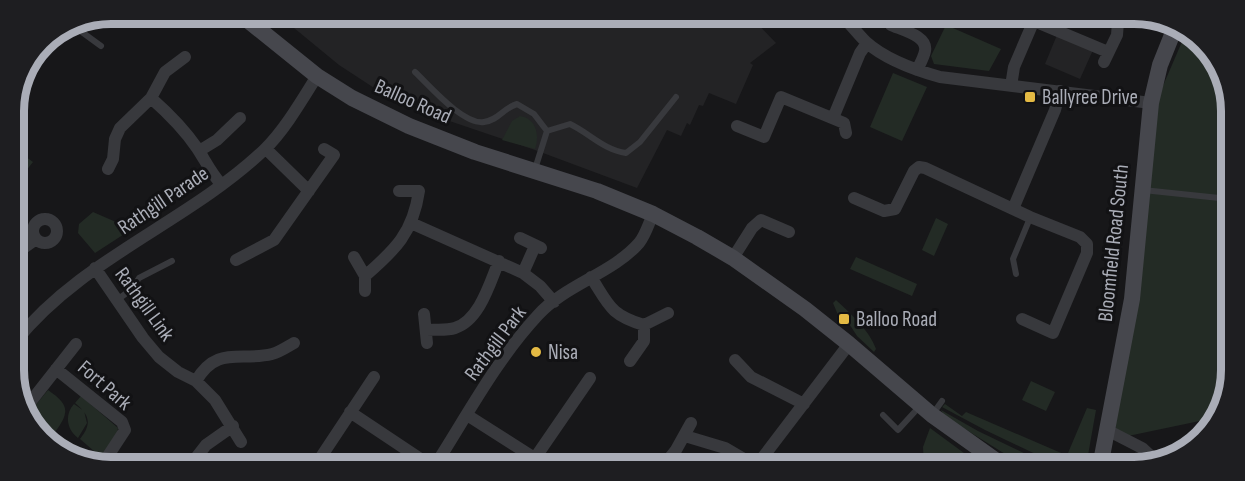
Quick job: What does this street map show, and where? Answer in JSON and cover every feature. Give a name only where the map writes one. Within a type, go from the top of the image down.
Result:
[{"type":"street","name":"Balloo Road","points":[[254,24],[317,76],[352,98],[409,126],[475,152],[597,191],[653,214],[733,258],[805,309],[926,410],[991,457]]},
{"type":"street","points":[[849,24],[867,43],[883,54],[917,70],[940,77],[1151,103]]},
{"type":"street","points":[[892,24],[920,38],[924,44],[926,50],[917,70]]},
{"type":"street","points":[[1011,86],[1014,67],[1033,24]]},
{"type":"street","points":[[1043,24],[1106,57],[1117,35],[1118,24]]},
{"type":"street","name":"Bloomfield Road South","points":[[1102,457],[1132,299],[1151,103],[1160,65],[1173,33]]},
{"type":"street","points":[[833,118],[860,53],[867,43]]},
{"type":"street","points":[[108,169],[113,159],[120,128],[151,98],[165,72],[185,57]]},
{"type":"street","name":"Rathgill Parade","points":[[24,332],[47,307],[95,268],[221,184],[266,148],[317,76]]},
{"type":"street","points":[[1013,209],[1055,110],[1060,91]]},
{"type":"street","points":[[738,126],[764,137],[781,97],[844,123],[846,133]]},
{"type":"street","points":[[151,98],[179,124],[221,184]]},
{"type":"street","points":[[199,151],[217,140],[240,118]]},
{"type":"street","points":[[266,148],[309,191]]},
{"type":"street","points":[[236,260],[274,240],[334,156],[324,149]]},
{"type":"street","points":[[855,198],[884,212],[895,209],[914,171],[919,167],[925,168],[1030,217],[1080,237],[1087,244],[1087,253],[1053,333],[1022,319]]},
{"type":"street","points":[[364,276],[394,250],[411,223],[419,191],[399,191]]},
{"type":"street","name":"Rathgill Park","points":[[440,457],[520,336],[540,313],[579,283],[625,255],[640,242],[653,214]]},
{"type":"street","points":[[733,258],[752,228],[761,220],[789,232]]},
{"type":"street","points":[[411,223],[523,273],[540,286],[554,302]]},
{"type":"street","points":[[520,238],[539,247],[523,273]]},
{"type":"street","points":[[24,248],[36,239]]},
{"type":"street","points":[[354,257],[364,276],[365,291]]},
{"type":"street","points":[[426,330],[454,328],[470,317],[480,303],[499,261]]},
{"type":"street","name":"Rathgill Link","points":[[95,268],[143,338],[159,357],[178,372],[196,381],[215,400],[242,442]]},
{"type":"street","points":[[591,277],[617,314],[626,320],[644,325],[668,313]]},
{"type":"street","points":[[424,314],[427,343]]},
{"type":"street","points":[[630,361],[644,341],[644,325]]},
{"type":"street","points":[[196,381],[202,371],[213,361],[229,356],[273,354],[294,343]]},
{"type":"street","name":"Fort Park","points":[[31,403],[76,344]]},
{"type":"street","points":[[765,457],[849,344]]},
{"type":"street","points":[[735,360],[751,376],[804,404]]},
{"type":"street","name":"Fort Park","points":[[56,369],[122,422],[125,430],[107,457]]},
{"type":"street","points":[[321,457],[374,377]]},
{"type":"street","points":[[541,457],[590,378]]},
{"type":"street","points":[[350,412],[418,457]]},
{"type":"street","points":[[467,415],[533,457]]},
{"type":"street","points":[[670,457],[691,423]]},
{"type":"street","points":[[197,457],[206,445],[233,426]]},
{"type":"street","points":[[1107,430],[1142,448],[1150,455]]},
{"type":"street","points":[[685,436],[725,448],[745,457]]},
{"type":"lane","points":[[80,30],[101,46]]},
{"type":"lane","points":[[415,72],[460,114],[477,122],[496,118],[507,107],[517,104],[534,114],[547,131]]},
{"type":"lane","points":[[547,131],[570,124],[614,151],[626,153],[640,142],[676,97]]},
{"type":"lane","points":[[535,170],[547,131]]},
{"type":"lane","points":[[1142,190],[1221,198]]},
{"type":"lane","points":[[1016,274],[1013,259],[1030,217]]},
{"type":"lane","points":[[117,300],[132,289],[139,278],[172,261]]},
{"type":"lane","points":[[883,415],[898,430],[942,401]]},
{"type":"shaded area","points":[[289,24],[758,24],[776,43],[750,63],[753,65],[736,104],[709,93],[703,106],[699,105],[690,125],[687,123],[681,136],[667,130],[637,188],[417,110],[391,99],[339,65]]},
{"type":"shaded area","points":[[946,25],[1001,49],[989,71],[934,64],[931,56]]},
{"type":"shaded area","points":[[1057,35],[1093,50],[1080,79],[1045,64]]},
{"type":"shaded area","points":[[1183,39],[1206,62],[1212,72],[1220,99],[1221,370],[1216,398],[1205,420],[1128,436],[1115,431],[1153,109]]},
{"type":"shaded area","points":[[893,73],[927,87],[902,141],[870,127]]},
{"type":"shaded area","points":[[520,116],[530,120],[535,128],[537,138],[535,149],[502,140],[512,121]]},
{"type":"shaded area","points":[[24,155],[33,162],[24,173]]},
{"type":"shaded area","points":[[93,212],[132,229],[95,253],[78,233],[79,224]]},
{"type":"shaded area","points":[[936,218],[948,224],[934,256],[922,250]]},
{"type":"shaded area","points":[[856,257],[917,284],[912,296],[850,269]]},
{"type":"shaded area","points":[[836,300],[864,329],[873,342],[876,349],[874,352],[857,336],[846,319],[838,315],[833,303]]},
{"type":"shaded area","points":[[1031,381],[1055,392],[1046,411],[1022,400]]},
{"type":"shaded area","points":[[48,390],[60,400],[65,413],[55,432],[39,419],[34,407]]},
{"type":"shaded area","points":[[81,396],[118,428],[102,456],[96,455],[80,439],[88,420],[75,403]]},
{"type":"shaded area","points":[[74,404],[84,411],[87,423],[78,438],[71,431],[68,422],[69,413]]},
{"type":"shaded area","points":[[945,404],[962,416],[966,412],[1070,457],[1042,457],[942,407]]},
{"type":"shaded area","points":[[1087,408],[1096,410],[1088,457],[1078,457],[1068,453]]},
{"type":"shaded area","points":[[941,410],[1032,457],[1010,457],[944,416]]},
{"type":"shaded area","points":[[930,428],[969,457],[924,457],[923,447]]},
{"type":"place","name":"Ballyree Drive","points":[[1030,97]]},
{"type":"place","name":"Balloo Road","points":[[844,319]]},
{"type":"place","name":"Nisa","points":[[536,352]]}]
